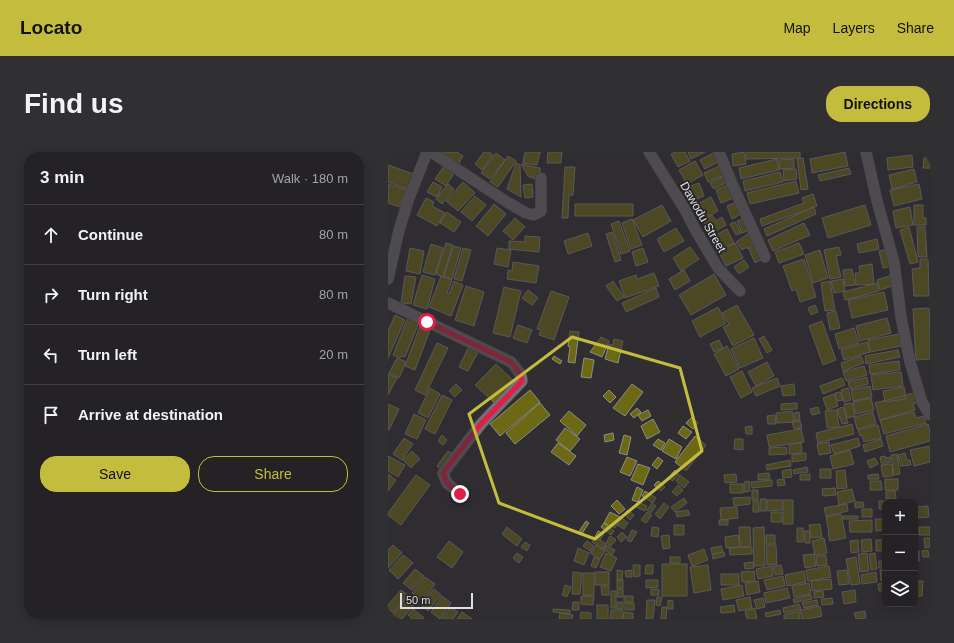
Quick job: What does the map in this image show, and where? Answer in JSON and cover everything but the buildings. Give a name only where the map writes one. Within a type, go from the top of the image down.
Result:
[{"type":"street","points":[[388,279],[399,230],[409,198],[427,152]]},
{"type":"street","points":[[431,152],[507,202],[526,213],[534,215],[541,212],[541,178]]},
{"type":"street","name":"Dawodu Street","points":[[649,152],[684,208],[718,268],[740,291]]},
{"type":"street","points":[[719,152],[765,256]]},
{"type":"street","points":[[866,152],[894,262],[901,317],[910,362],[922,402],[930,415]]},
{"type":"street","points":[[388,227],[399,230]]},
{"type":"street","points":[[388,303],[511,362],[518,369],[522,378],[522,381],[481,424],[443,473],[447,483],[460,494]]},
{"type":"highlighted area","points":[[572,337],[680,368],[702,451],[595,539],[499,503],[469,414]]},
{"type":"route","points":[[427,322],[511,362],[518,369],[522,378],[522,381],[481,424],[443,473],[447,483],[460,494]]}]
